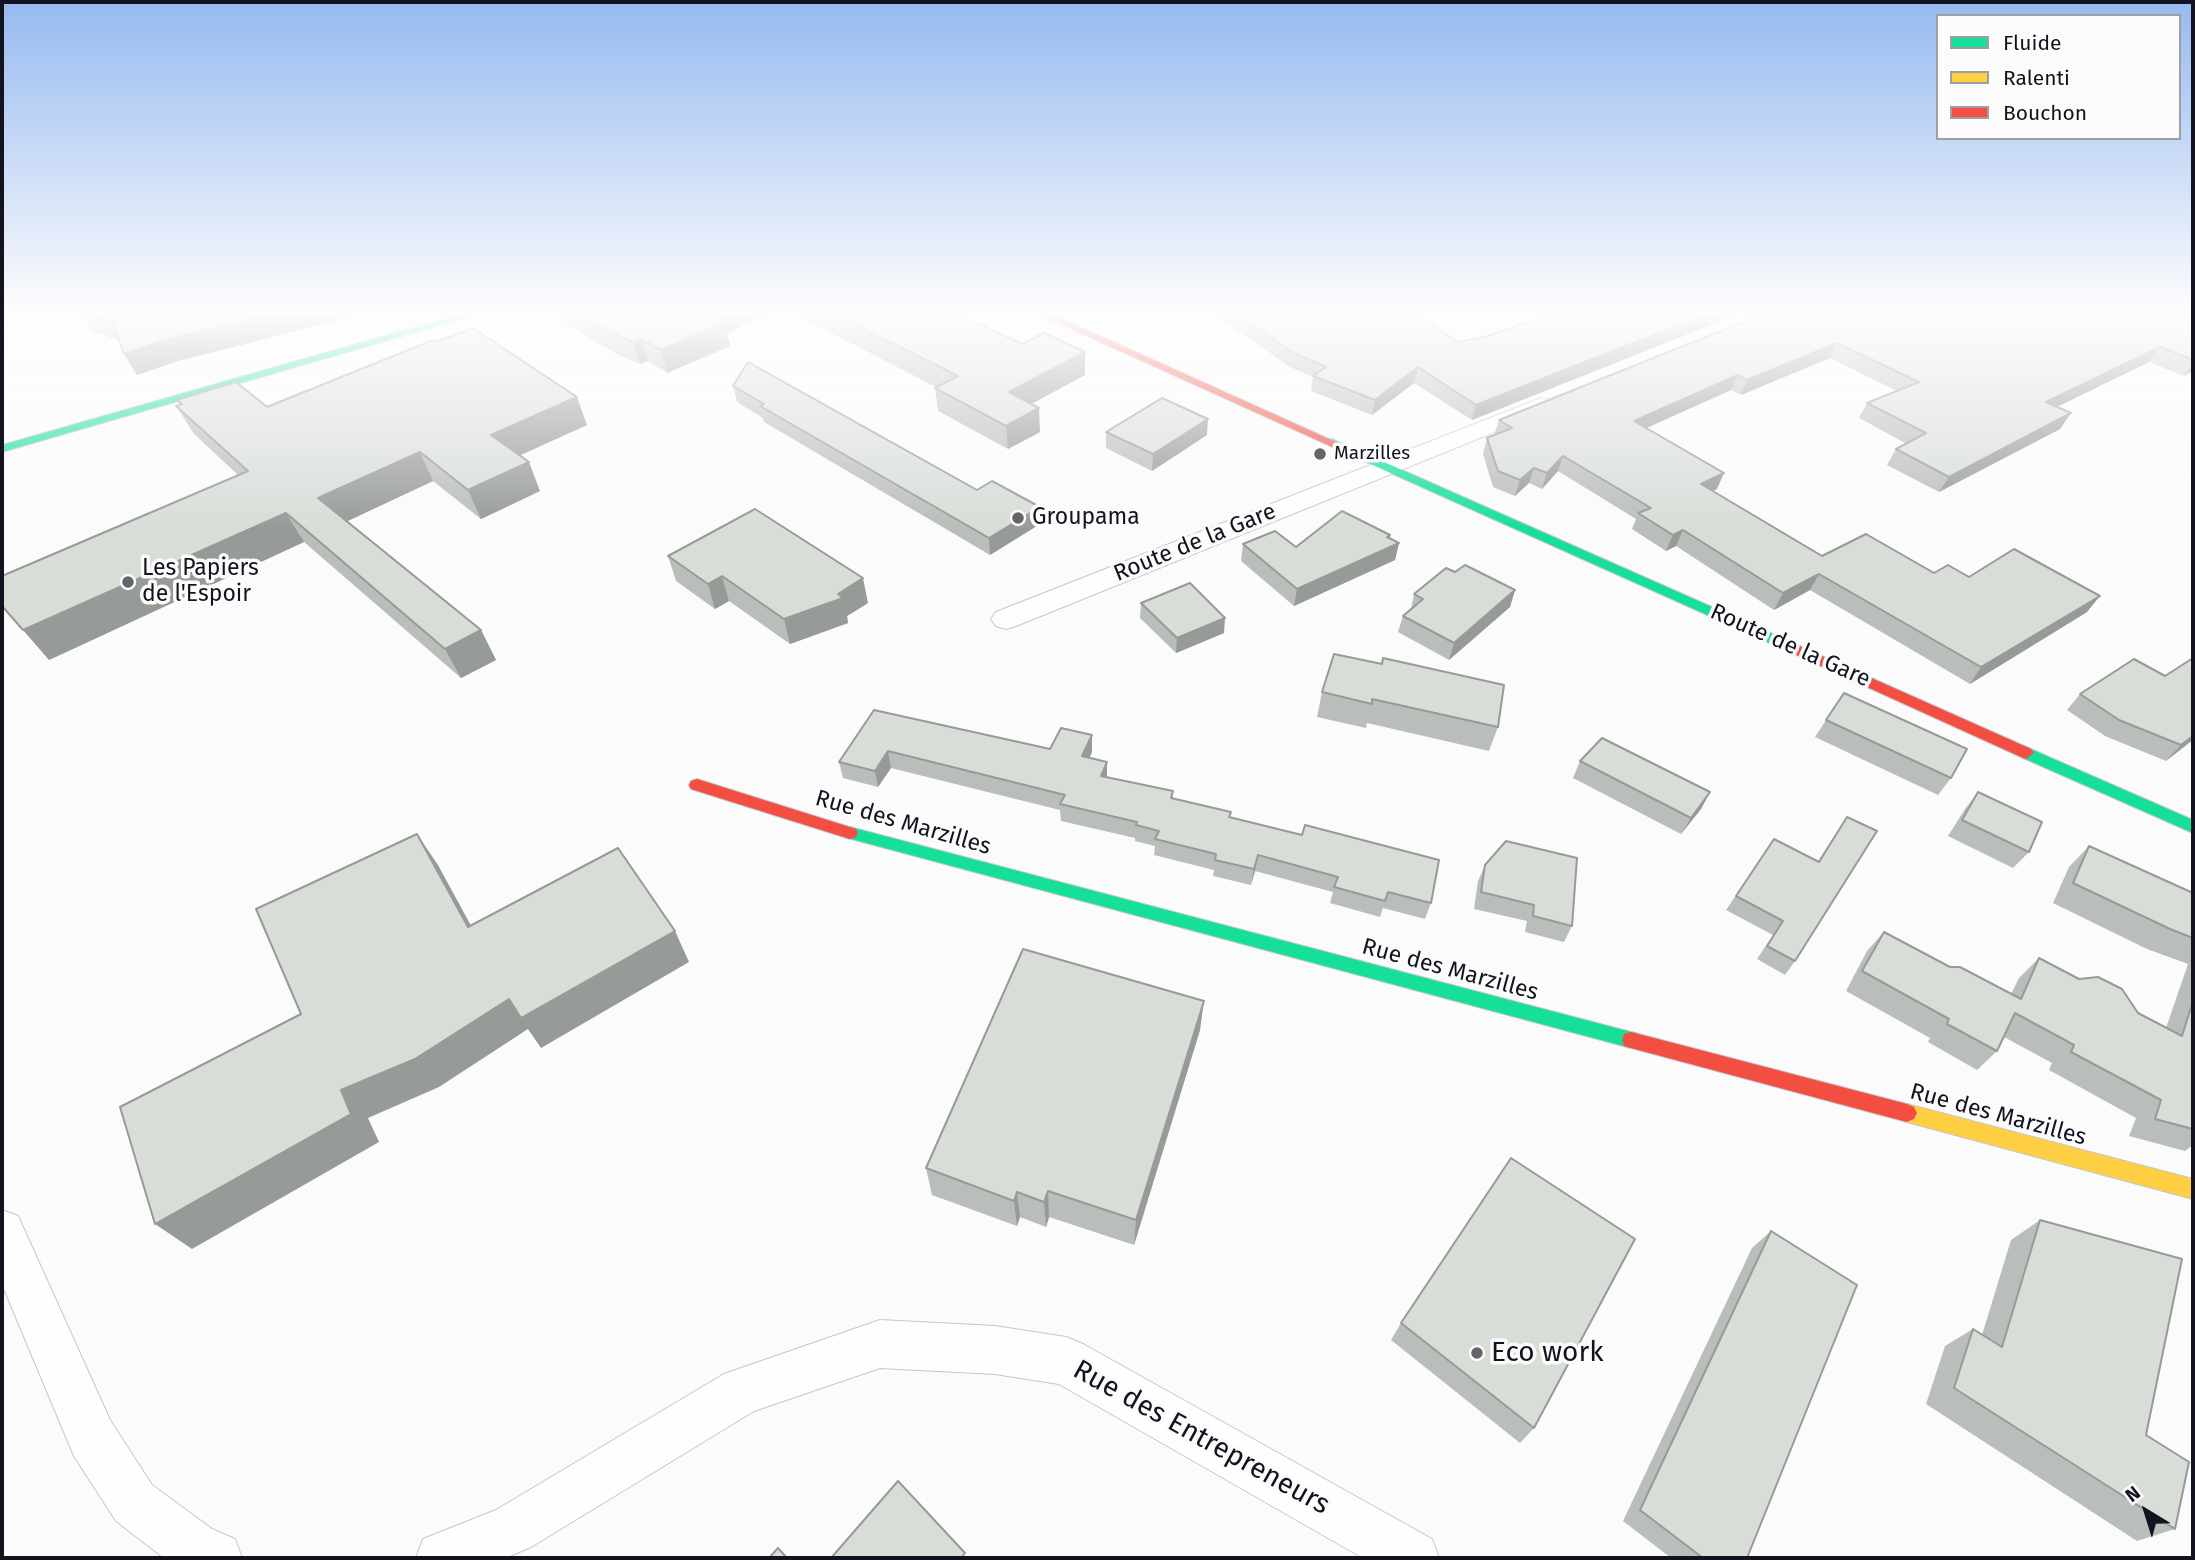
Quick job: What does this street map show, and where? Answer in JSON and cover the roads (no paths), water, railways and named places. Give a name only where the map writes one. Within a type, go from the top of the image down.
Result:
[{"type":"street","points":[[2,449],[233,383]]},
{"type":"street","name":"Route de la Gare","points":[[1197,383],[2193,827]]},
{"type":"street","points":[[1386,467],[1562,397]]},
{"type":"street","name":"Route de la Gare","points":[[1006,619],[1386,467]]},
{"type":"street","name":"Rue des Marzilles","points":[[697,785],[882,843],[2193,1189]]},
{"type":"street","points":[[2,1232],[92,1438],[134,1503],[193,1548],[216,1558]]},
{"type":"street","name":"Rue des Entrepreneurs","points":[[442,1558],[513,1529],[741,1391],[880,1344],[995,1350],[1066,1361],[1413,1558]]},
{"type":"place","name":"Marzilles","points":[[1320,454]]},
{"type":"place","name":"Groupama","points":[[1018,518]]},
{"type":"place","name":"Les Papiers de l'Espoir","points":[[128,582]]},
{"type":"place","name":"Eco work","points":[[1477,1353]]}]
